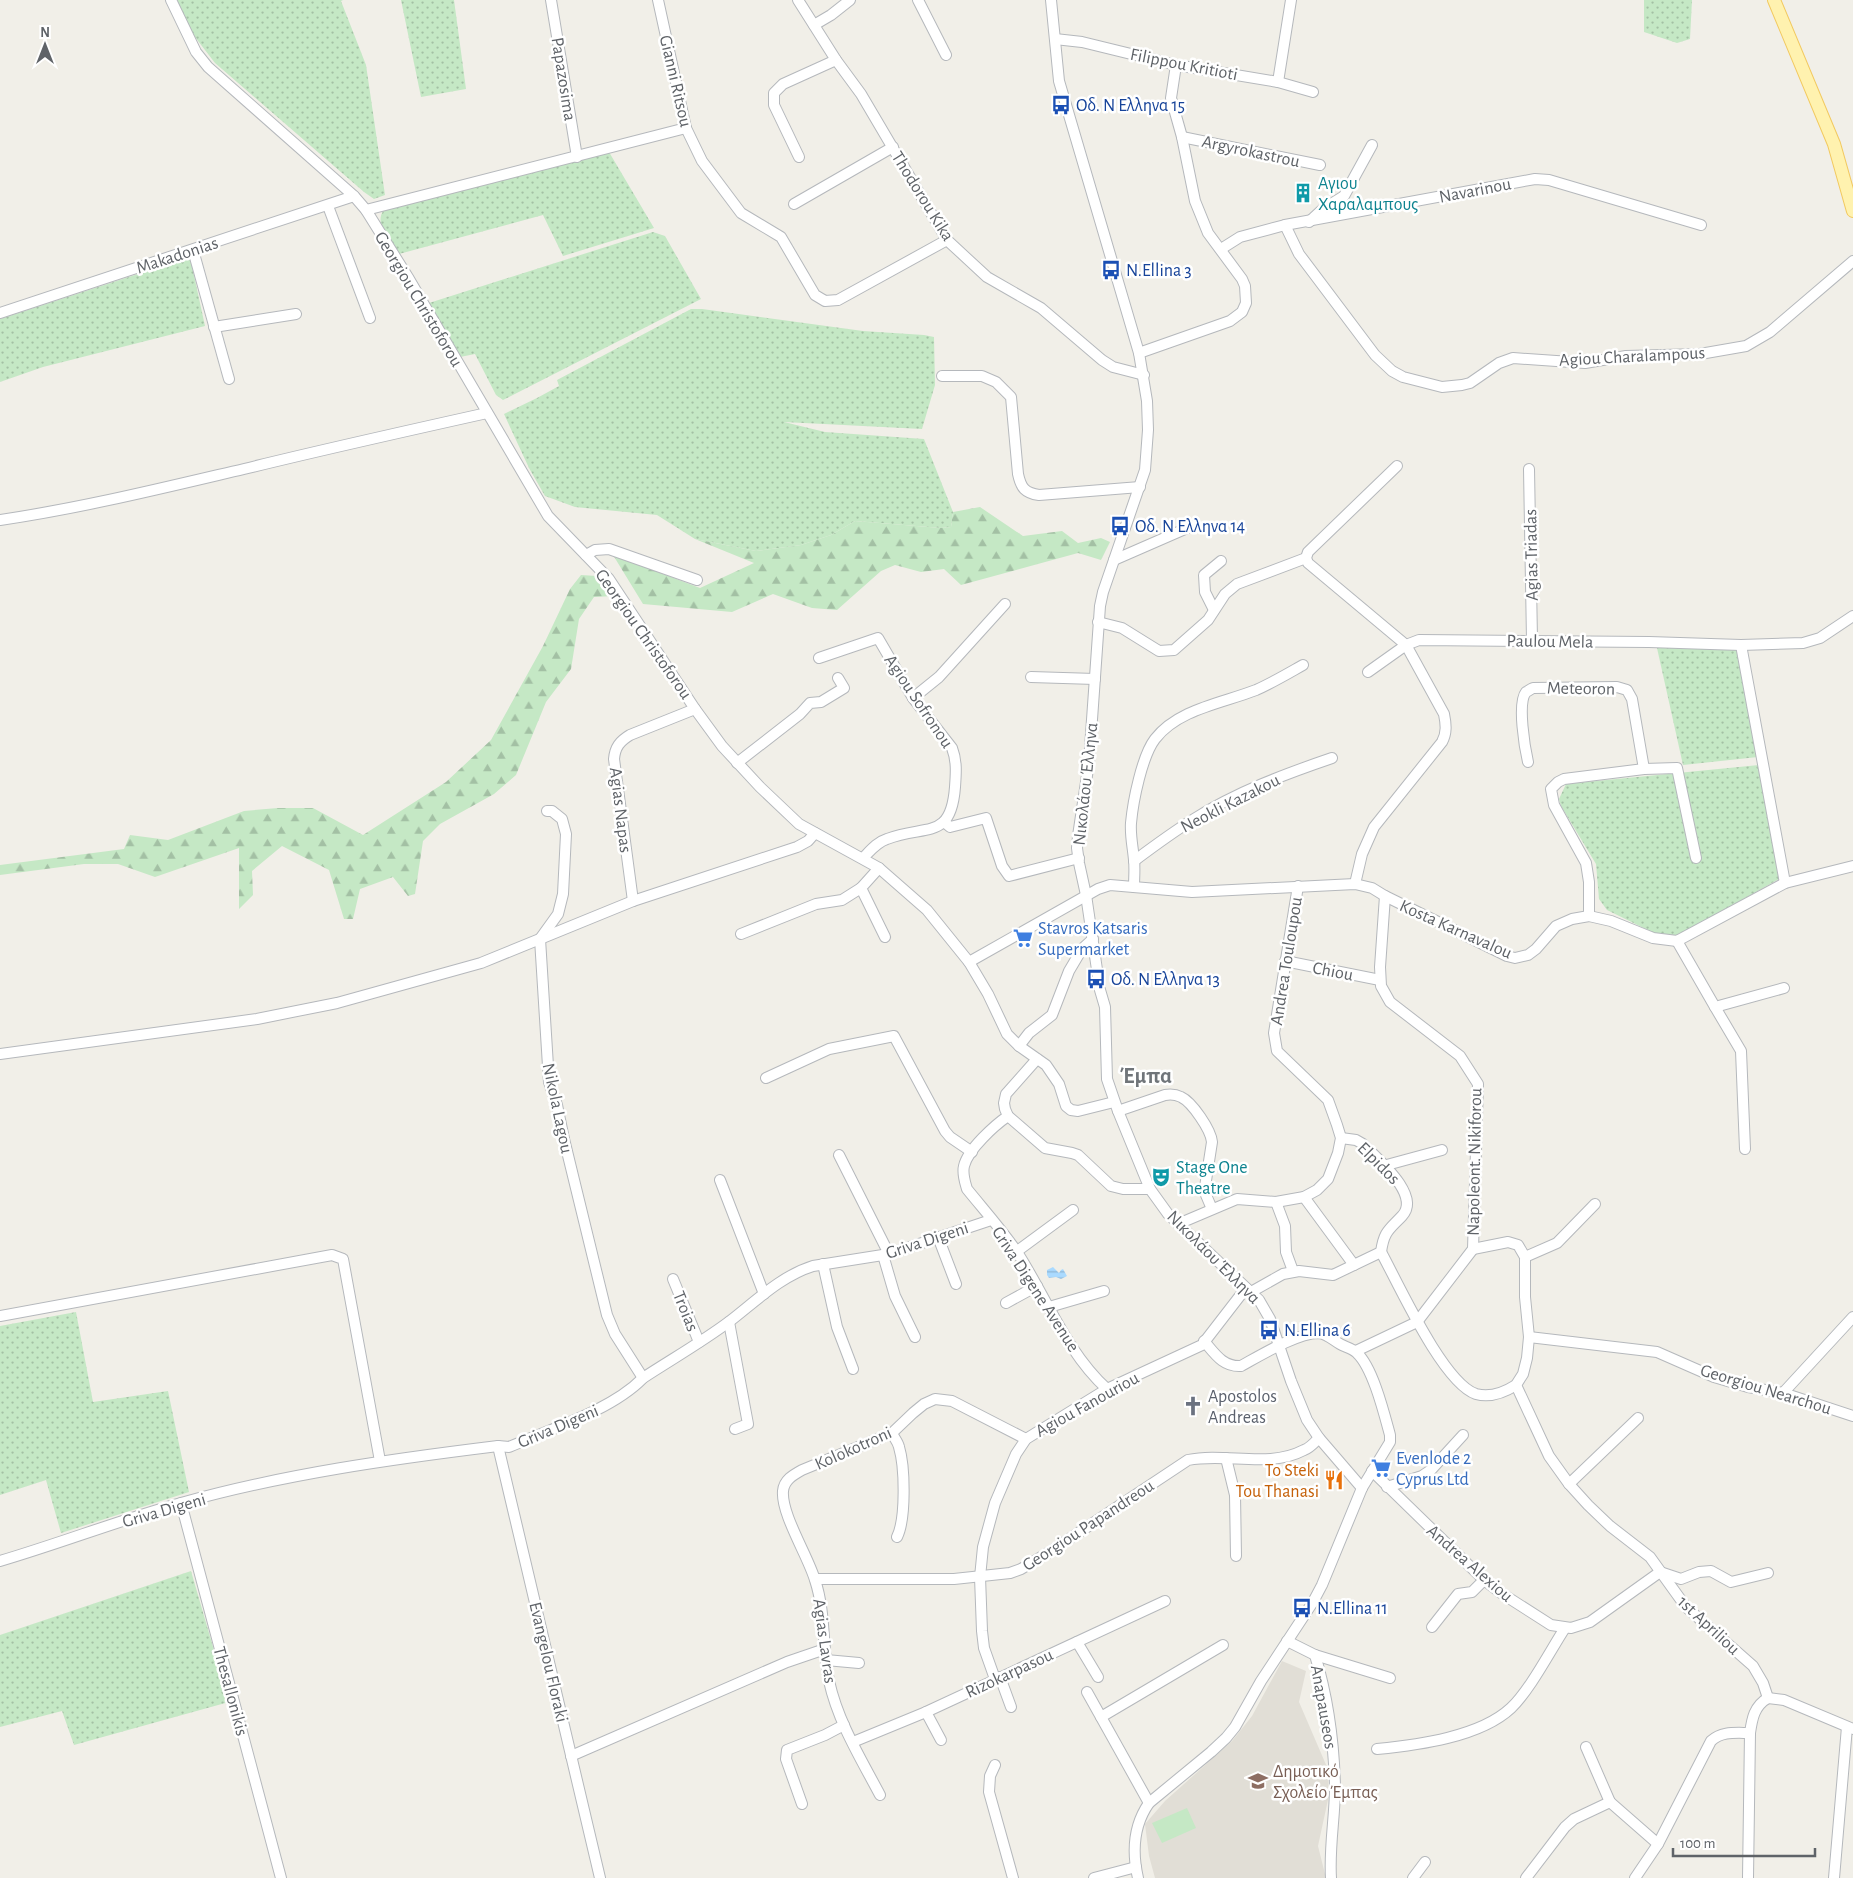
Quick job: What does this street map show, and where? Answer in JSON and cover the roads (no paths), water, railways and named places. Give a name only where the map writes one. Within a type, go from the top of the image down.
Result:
[{"type":"main road","points":[[1774,0],[1834,144],[1853,211]]},
{"type":"street","name":"Georgiou Christoforou","points":[[171,0],[196,52],[208,67],[354,196],[366,210],[409,279],[548,516],[586,555],[618,592],[695,709],[722,746],[798,824],[879,868],[927,910],[968,962],[988,994],[1007,1034],[1019,1046],[1046,1065],[1059,1084],[1066,1106],[1071,1110],[1078,1111],[1116,1107]]},
{"type":"street","name":"Papazosima","points":[[551,0],[577,157]]},
{"type":"street","name":"Gianni Ritsou","points":[[658,0],[686,128],[702,161],[741,213],[781,237],[814,295],[825,301],[838,300],[947,240]]},
{"type":"street","name":"Thodorou Kika","points":[[798,0],[836,60],[862,94],[947,240],[987,277],[1041,308],[1060,322],[1102,360],[1119,369],[1144,375]]},
{"type":"street","points":[[814,25],[831,16],[850,0]]},
{"type":"street","points":[[918,0],[946,55]]},
{"type":"street","name":"Νικολάου Έλληνα","points":[[1051,0],[1058,80],[1139,353],[1147,401],[1145,470],[1103,592],[1098,622],[1088,771],[1078,836],[1079,858],[1100,990],[1105,1007],[1107,1074],[1116,1107],[1150,1189],[1168,1214],[1249,1290],[1265,1309],[1298,1402],[1307,1420],[1362,1488]]},
{"type":"street","points":[[1278,82],[1290,0]]},
{"type":"street","name":"Filippou Kritioti","points":[[1055,39],[1082,42],[1176,65],[1278,82],[1312,92]]},
{"type":"street","points":[[799,157],[774,105],[774,93],[783,84],[836,60]]},
{"type":"street","points":[[1139,353],[1230,322],[1242,312],[1246,303],[1245,286],[1242,279],[1208,233],[1195,201],[1182,137],[1171,98],[1176,65]]},
{"type":"street","points":[[366,210],[686,128]]},
{"type":"street","name":"Argyrokastrou","points":[[1182,137],[1320,165]]},
{"type":"street","points":[[1309,222],[1323,208],[1344,196],[1372,145]]},
{"type":"street","points":[[794,204],[892,147]]},
{"type":"street","name":"Navarinou","points":[[1220,249],[1240,237],[1285,226],[1535,179],[1549,180],[1701,225]]},
{"type":"street","name":"Makadonias","points":[[0,313],[354,196]]},
{"type":"street","points":[[1344,196],[1349,214]]},
{"type":"street","points":[[328,206],[370,318]]},
{"type":"street","name":"Agiou Charalampous","points":[[1285,226],[1299,254],[1375,355],[1392,372],[1404,378],[1442,387],[1470,383],[1499,363],[1513,358],[1585,362],[1626,356],[1700,354],[1746,346],[1770,332],[1853,261]]},
{"type":"street","points":[[193,250],[229,379]]},
{"type":"street","points":[[214,327],[296,314]]},
{"type":"street","points":[[942,376],[982,376],[996,382],[1011,397],[1018,474],[1025,491],[1039,496],[1140,487]]},
{"type":"street","points":[[0,520],[39,515],[487,414]]},
{"type":"street","points":[[1355,884],[1362,854],[1374,827],[1442,742],[1446,731],[1444,714],[1406,645],[1308,563],[1306,558],[1308,552],[1396,466]]},
{"type":"street","name":"Agias Triadas","points":[[1529,469],[1532,640]]},
{"type":"street","points":[[1114,560],[1192,526]]},
{"type":"street","points":[[586,555],[595,550],[609,549],[697,580]]},
{"type":"street","points":[[1098,622],[1122,628],[1158,652],[1174,650],[1208,620],[1225,594],[1237,584],[1306,558]]},
{"type":"street","points":[[1214,610],[1205,592],[1204,574],[1220,561]]},
{"type":"street","points":[[913,698],[939,677],[1004,604]]},
{"type":"street","name":"Paulou Mela","points":[[1368,672],[1406,645],[1427,639],[1741,645],[1811,642],[1853,616]]},
{"type":"street","name":"Agiou Sofronou","points":[[819,658],[878,638],[913,698],[952,748],[955,756],[957,764],[954,801],[951,812],[944,822]]},
{"type":"street","points":[[1741,645],[1785,883]]},
{"type":"street","points":[[1134,887],[1131,833],[1134,805],[1142,772],[1155,739],[1173,722],[1190,713],[1255,690],[1303,665]]},
{"type":"street","points":[[737,763],[800,714],[810,703],[821,702],[844,688],[838,678]]},
{"type":"street","points":[[1031,678],[1095,679]]},
{"type":"street","name":"Meteoron","points":[[1528,762],[1522,726],[1523,698],[1526,692],[1533,688],[1617,686],[1627,690],[1632,699],[1644,769]]},
{"type":"street","name":"Agias Napas","points":[[633,901],[614,759],[615,751],[622,740],[630,735],[695,709]]},
{"type":"street","name":"Neokli Kazakou","points":[[1134,861],[1195,818],[1222,803],[1284,775],[1332,758]]},
{"type":"street","points":[[1589,916],[1589,882],[1586,863],[1554,805],[1551,790],[1558,782],[1644,769],[1677,768],[1696,858]]},
{"type":"street","points":[[540,939],[558,914],[563,894],[566,834],[562,819],[552,811],[547,811]]},
{"type":"street","points":[[863,858],[878,843],[886,839],[944,822],[950,827],[986,818],[1002,866],[1009,876],[1079,858]]},
{"type":"street","points":[[0,1054],[257,1020],[337,1003],[481,962],[633,901],[790,850],[804,844],[814,833]]},
{"type":"street","points":[[1746,1149],[1741,1051],[1676,941],[1785,883],[1853,866]]},
{"type":"street","points":[[741,934],[816,904],[842,900],[861,888],[879,868]]},
{"type":"street","name":"Kosta Karnavalou","points":[[968,962],[1086,895],[1110,885],[1192,892],[1355,884],[1372,888],[1507,956],[1516,958],[1528,955],[1536,949],[1550,931],[1563,922],[1589,916],[1611,921],[1653,938],[1676,941]]},
{"type":"street","name":"Andrea Touloupou","points":[[1298,886],[1274,1033],[1276,1051],[1328,1100],[1341,1138]]},
{"type":"street","points":[[861,888],[885,937]]},
{"type":"street","name":"Napoleont. Nikiforou","points":[[1356,1351],[1417,1322],[1473,1249],[1478,1084],[1460,1056],[1390,1002],[1380,980],[1385,896]]},
{"type":"street","name":"Nikola Lagou","points":[[540,939],[550,1082],[607,1314],[615,1334],[643,1378]]},
{"type":"street","points":[[1019,1046],[1029,1034],[1052,1015],[1060,988],[1069,971],[1082,949],[1093,939]]},
{"type":"street","name":"Chiou","points":[[1285,961],[1380,980]]},
{"type":"street","points":[[1715,1007],[1784,988]]},
{"type":"street","points":[[766,1078],[829,1049],[894,1036],[950,1137],[972,1152]]},
{"type":"street","points":[[1037,1058],[1006,1094],[1004,1103],[1008,1116],[1045,1148],[1078,1155],[1111,1186],[1123,1189],[1150,1189]]},
{"type":"street","points":[[1116,1107],[1172,1094],[1184,1098],[1206,1125],[1211,1135],[1212,1142],[1205,1187],[1212,1209]]},
{"type":"street","name":"Griva Digene Avenue","points":[[1008,1116],[995,1126],[972,1152],[964,1166],[965,1182],[968,1189],[1016,1252],[1076,1353],[1097,1380],[1107,1389]]},
{"type":"street","points":[[1178,1224],[1237,1199],[1276,1202],[1304,1196],[1317,1190],[1328,1179],[1338,1153],[1341,1138]]},
{"type":"street","name":"Elpidos","points":[[1341,1138],[1360,1141],[1403,1187],[1406,1194],[1407,1208],[1403,1215],[1387,1230],[1384,1236],[1382,1252]]},
{"type":"street","points":[[1383,1166],[1442,1150]]},
{"type":"street","points":[[839,1155],[886,1254],[895,1296],[915,1337]]},
{"type":"street","points":[[720,1180],[764,1294]]},
{"type":"street","points":[[1304,1196],[1354,1265]]},
{"type":"street","points":[[1276,1202],[1285,1226],[1286,1252],[1293,1271]]},
{"type":"street","points":[[1525,1257],[1557,1242],[1595,1204]]},
{"type":"street","points":[[1016,1252],[1073,1210]]},
{"type":"street","name":"Griva Digeni","points":[[0,1560],[181,1503],[263,1484],[380,1462],[498,1446],[509,1447],[618,1399],[643,1378],[729,1322],[764,1294],[802,1270],[823,1264],[886,1254],[991,1220]]},
{"type":"street","points":[[938,1238],[956,1284]]},
{"type":"street","points":[[1249,1290],[1293,1271],[1333,1275],[1382,1252],[1417,1322],[1439,1357],[1470,1391],[1483,1395],[1492,1395],[1516,1385],[1527,1358],[1529,1337],[1525,1297],[1525,1257],[1518,1245],[1508,1242],[1473,1249]]},
{"type":"street","points":[[0,1316],[332,1255],[343,1258],[380,1462]]},
{"type":"street","points":[[823,1264],[837,1327],[853,1369]]},
{"type":"street","name":"Troias","points":[[673,1279],[699,1342]]},
{"type":"street","points":[[1006,1303],[1037,1286]]},
{"type":"street","name":"Agiou Fanouriou","points":[[1011,1707],[984,1648],[980,1577],[983,1547],[990,1516],[1016,1454],[1026,1439],[1107,1389],[1194,1349],[1204,1341],[1249,1290]]},
{"type":"street","points":[[1049,1307],[1104,1291]]},
{"type":"street","points":[[1783,1393],[1853,1317]]},
{"type":"street","points":[[729,1322],[748,1424],[735,1429]]},
{"type":"street","points":[[1138,1878],[1134,1856],[1136,1831],[1142,1812],[1149,1803],[1226,1738],[1235,1727],[1261,1681],[1304,1618],[1322,1585],[1362,1488],[1389,1446],[1391,1438],[1377,1389],[1356,1351],[1321,1333],[1279,1346],[1241,1366],[1234,1366],[1220,1360],[1204,1341]]},
{"type":"street","name":"Georgiou Nearchou","points":[[1529,1337],[1657,1352],[1714,1377],[1748,1387],[1783,1393],[1853,1416]]},
{"type":"street","name":"1st Apriliou","points":[[1516,1385],[1550,1456],[1569,1484],[1610,1526],[1650,1557],[1686,1607],[1753,1666],[1763,1683],[1768,1698]]},
{"type":"street","name":"Kolokotroni","points":[[785,1483],[794,1474],[802,1470],[892,1433],[924,1404],[934,1399],[952,1401],[1026,1439]]},
{"type":"street","points":[[1569,1484],[1638,1418]]},
{"type":"street","points":[[892,1433],[899,1446],[903,1494],[902,1524],[897,1537]]},
{"type":"street","points":[[1387,1486],[1422,1476],[1432,1470],[1463,1435]]},
{"type":"street","name":"Georgiou Papandreou","points":[[815,1579],[946,1579],[1000,1575],[1021,1569],[1188,1460],[1210,1456],[1274,1459],[1306,1450],[1320,1438]]},
{"type":"street","name":"Evangelou Floraki","points":[[498,1446],[600,1878]]},
{"type":"street","points":[[1226,1458],[1234,1495],[1236,1556]]},
{"type":"street","name":"Andrea Alexiou","points":[[1372,1471],[1484,1580],[1537,1618],[1551,1625],[1564,1628]]},
{"type":"street","name":"Agias Lavras","points":[[785,1483],[783,1489],[784,1504],[815,1579],[821,1602],[826,1660],[834,1700],[844,1725],[880,1795]]},
{"type":"street","name":"Thesallonikis","points":[[181,1503],[281,1878]]},
{"type":"street","points":[[1377,1749],[1418,1745],[1444,1739],[1501,1716],[1513,1706],[1564,1628],[1590,1622],[1660,1572],[1681,1578],[1699,1572],[1712,1571],[1731,1582],[1768,1574]]},
{"type":"street","points":[[1432,1627],[1458,1594],[1472,1592],[1484,1580]]},
{"type":"street","name":"Rizokarpasou","points":[[853,1742],[926,1712],[1165,1601]]},
{"type":"street","points":[[1287,1641],[1315,1655],[1390,1678]]},
{"type":"street","points":[[1077,1642],[1098,1677]]},
{"type":"street","points":[[1101,1717],[1223,1645]]},
{"type":"street","points":[[571,1756],[788,1662],[825,1649]]},
{"type":"street","name":"Anapauseos","points":[[1315,1655],[1321,1674],[1331,1725],[1335,1787],[1330,1847],[1331,1878]]},
{"type":"street","points":[[826,1660],[859,1663]]},
{"type":"street","points":[[1087,1692],[1149,1803]]},
{"type":"street","points":[[1748,1878],[1750,1733],[1754,1712],[1768,1698],[1784,1700],[1850,1728],[1834,1878]]},
{"type":"street","points":[[926,1712],[940,1740]]},
{"type":"street","points":[[802,1804],[786,1759],[786,1750],[825,1735],[844,1725]]},
{"type":"street","points":[[1634,1878],[1658,1844],[1711,1741],[1725,1733],[1750,1733]]},
{"type":"street","points":[[1586,1747],[1610,1802],[1658,1844]]},
{"type":"street","points":[[995,1765],[990,1776],[990,1792],[1013,1878]]},
{"type":"street","points":[[1526,1878],[1574,1818],[1610,1802]]},
{"type":"street","points":[[1413,1878],[1425,1862]]},
{"type":"street","points":[[1094,1878],[1136,1867]]},
{"type":"water","points":[[1053,1267],[1059,1273],[1063,1269],[1067,1276],[1061,1279],[1056,1277],[1049,1278],[1047,1270]]},
{"type":"place","name":"Οδ. Ν Ελληνα 15","points":[[1061,105]]},
{"type":"place","name":"Αγιου Χαραλαμπους","points":[[1303,193]]},
{"type":"place","name":"N.Ellina 3","points":[[1111,270]]},
{"type":"place","name":"Οδ. Ν Ελληνα 14","points":[[1120,526]]},
{"type":"place","name":"Stavros Katsaris Supermarket","points":[[1023,938]]},
{"type":"place","name":"Οδ. Ν Ελληνα 13","points":[[1096,979]]},
{"type":"place","name":"Stage One Theatre","points":[[1161,1177]]},
{"type":"place","name":"N.Ellina 6","points":[[1269,1330]]},
{"type":"place","name":"Apostolos Andreas","points":[[1193,1406]]},
{"type":"place","name":"Evenlode 2 Cyprus Ltd","points":[[1381,1468]]},
{"type":"place","name":"To Steki Tou Thanasi","points":[[1334,1480]]},
{"type":"place","name":"N.Ellina 11","points":[[1302,1608]]},
{"type":"place","name":"Δημοτικό Σχολείο Έμπας","points":[[1258,1781]]},
{"type":"district","name":"Έμπα","points":[[1146,1075]]}]
